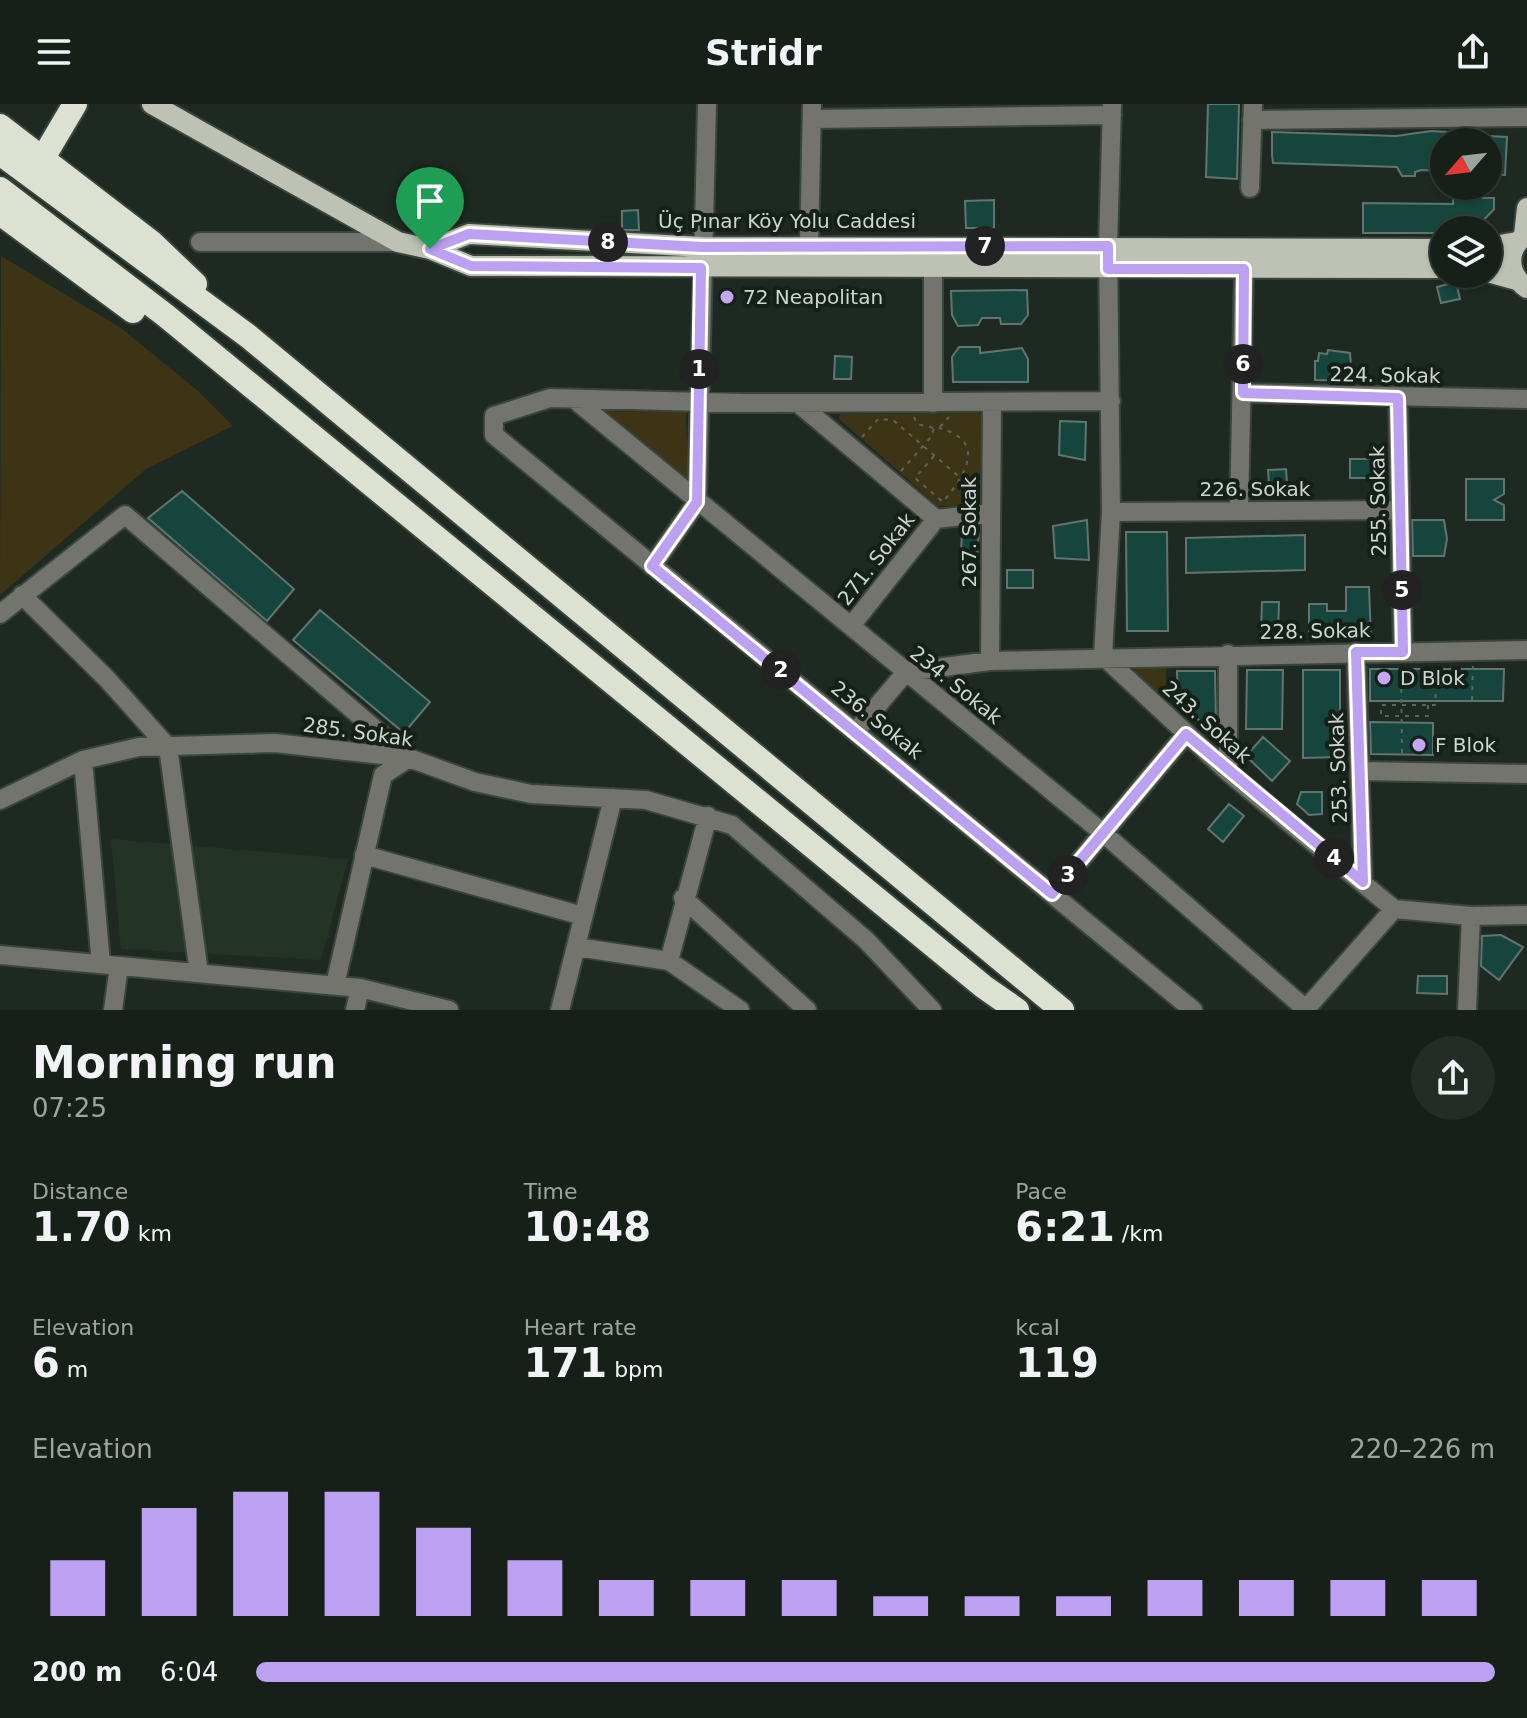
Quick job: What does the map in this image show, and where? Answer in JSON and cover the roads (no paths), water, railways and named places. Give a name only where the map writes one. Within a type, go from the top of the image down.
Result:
[{"type":"highway","points":[[43,158],[75,104]]},
{"type":"highway","points":[[0,126],[151,242],[248,336],[1062,1010]]},
{"type":"highway","points":[[0,153],[248,336]]},
{"type":"highway","points":[[0,189],[165,315],[1010,1010]]},
{"type":"highway","points":[[0,213],[165,335],[265,397]]},
{"type":"highway","points":[[984,987],[1017,1010]]},
{"type":"main road","points":[[152,104],[398,242],[430,249],[471,266],[1430,268]]},
{"type":"main road","points":[[1524,288],[1510,261],[1523,237],[1527,208]]},
{"type":"main road","name":"Üç Pınar Köy Yolu Caddesi","points":[[430,249],[469,234],[702,247],[1430,249]]},
{"type":"main road","points":[[1502,243],[1523,237]]},
{"type":"main road","points":[[1502,278],[1524,288]]},
{"type":"street","points":[[652,566],[697,502],[707,104]]},
{"type":"street","points":[[809,247],[812,112],[1112,109],[1108,246],[1111,512],[1103,656],[990,661],[906,672],[856,731]]},
{"type":"street","points":[[1250,188],[1252,112],[1527,117]]},
{"type":"street","points":[[200,242],[398,242]]},
{"type":"street","points":[[933,269],[941,407]]},
{"type":"street","points":[[1239,511],[1244,269]]},
{"type":"street","name":"224. Sokak","points":[[1243,393],[1527,399]]},
{"type":"street","name":"236. Sokak","points":[[574,399],[550,398],[494,416],[494,435],[1193,1010]]},
{"type":"street","name":"255. Sokak","points":[[1398,398],[1402,659]]},
{"type":"street","points":[[574,399],[941,407],[1111,401]]},
{"type":"street","name":"234. Sokak","points":[[574,399],[1103,833],[1306,1010]]},
{"type":"street","points":[[798,403],[936,519],[991,513]]},
{"type":"street","name":"267. Sokak","points":[[990,661],[992,403]]},
{"type":"street","name":"226. Sokak","points":[[1111,512],[1400,510]]},
{"type":"street","points":[[0,614],[125,515],[409,758],[383,775],[335,985]]},
{"type":"street","name":"271. Sokak","points":[[851,626],[936,519]]},
{"type":"street","points":[[22,595],[107,679],[168,747],[199,973]]},
{"type":"street","name":"228. Sokak","points":[[1103,656],[1356,652],[1402,659],[1527,650]]},
{"type":"street","name":"253. Sokak","points":[[1356,652],[1363,882]]},
{"type":"street","points":[[1228,654],[1228,772]]},
{"type":"street","name":"243. Sokak","points":[[1103,656],[1228,772],[1394,909]]},
{"type":"street","points":[[1052,894],[1186,734]]},
{"type":"street","name":"285. Sokak","points":[[0,800],[83,760],[139,747],[275,743],[409,758],[475,782],[531,794],[646,800],[732,825],[866,940],[932,1010]]},
{"type":"street","points":[[83,760],[113,1010]]},
{"type":"street","points":[[1360,771],[1527,774]]},
{"type":"street","points":[[560,1010],[613,798]]},
{"type":"street","points":[[669,961],[683,898],[708,816]]},
{"type":"street","points":[[364,855],[583,916]]},
{"type":"street","points":[[683,898],[807,1010]]},
{"type":"street","points":[[1306,1010],[1394,909],[1471,916],[1527,915]]},
{"type":"street","points":[[1467,1010],[1471,916]]},
{"type":"street","points":[[577,947],[669,961],[740,1010]]},
{"type":"street","points":[[0,955],[360,988],[449,1010]]},
{"type":"street","points":[[355,1010],[360,988]]},
{"type":"place","name":"72 Neapolitan","points":[[727,297]]},
{"type":"place","name":"D Blok","points":[[1384,678]]},
{"type":"place","name":"F Blok","points":[[1419,745]]}]
